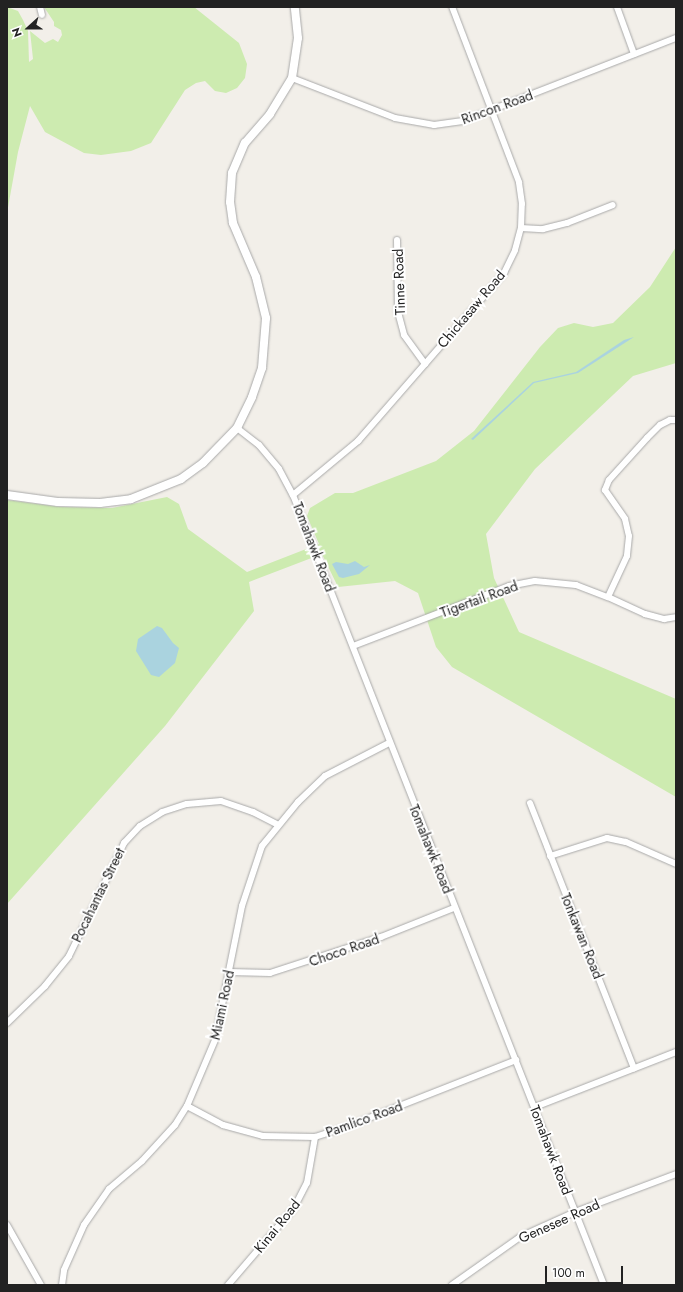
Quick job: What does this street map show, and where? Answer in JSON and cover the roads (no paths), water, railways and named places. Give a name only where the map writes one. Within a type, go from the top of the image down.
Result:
[{"type":"street","points":[[40,7],[42,15]]},
{"type":"street","points":[[7,495],[58,502],[100,503],[131,499],[181,479],[203,463],[237,428],[252,397],[262,368],[266,318],[256,277],[233,223],[230,202],[232,173],[245,143],[270,114],[292,78],[298,38],[294,7]]},
{"type":"street","name":"Chickasaw Road","points":[[293,495],[358,441],[504,273],[515,250],[521,228],[522,204],[519,182],[452,7]]},
{"type":"street","points":[[617,7],[634,54]]},
{"type":"street","name":"Rincon Road","points":[[292,78],[395,118],[434,125],[463,122],[676,38]]},
{"type":"street","points":[[521,228],[543,228],[567,222],[613,205]]},
{"type":"street","name":"Tinne Road","points":[[397,240],[398,312],[404,335],[425,364]]},
{"type":"street","points":[[608,597],[627,556],[629,536],[625,519],[605,490],[609,480],[660,425],[670,420],[676,420]]},
{"type":"street","name":"Tomahawk Road","points":[[237,428],[264,451],[279,469],[293,495],[454,908],[535,1107],[604,1285]]},
{"type":"street","name":"Tigertail Road","points":[[352,646],[509,586],[535,580],[576,585],[608,597],[645,614],[664,619],[676,617]]},
{"type":"street","name":"Miami Road","points":[[62,1285],[64,1270],[84,1225],[109,1189],[142,1161],[175,1125],[187,1106],[215,1040],[242,906],[254,864],[262,846],[278,825],[325,776],[389,742]]},
{"type":"street","name":"Pocahantas Street","points":[[7,1023],[45,986],[68,956],[124,843],[140,826],[162,812],[187,804],[221,801],[253,812],[278,825]]},
{"type":"street","name":"Tonkawan Road","points":[[530,803],[634,1068]]},
{"type":"street","points":[[550,856],[607,838],[626,842],[676,864]]},
{"type":"street","name":"Choco Road","points":[[229,972],[277,971],[382,937],[454,908]]},
{"type":"street","points":[[535,1107],[676,1052]]},
{"type":"street","name":"Pamlico Road","points":[[187,1106],[223,1125],[263,1136],[315,1137],[346,1127],[516,1060]]},
{"type":"street","name":"Kinai Road","points":[[228,1285],[294,1208],[307,1183],[315,1137]]},
{"type":"street","name":"Genesee Road","points":[[452,1285],[520,1237],[575,1212],[676,1174]]},
{"type":"street","points":[[7,1225],[41,1285]]},
{"type":"water","points":[[634,337],[578,373],[534,383],[473,440],[471,439],[533,382],[576,372],[624,340]]},
{"type":"water","points":[[355,561],[364,567],[370,565],[359,574],[343,578],[339,577],[332,564],[336,562],[348,564]]},
{"type":"water","points":[[157,626],[162,628],[173,643],[179,648],[175,663],[159,677],[151,675],[136,651],[138,639]]}]
